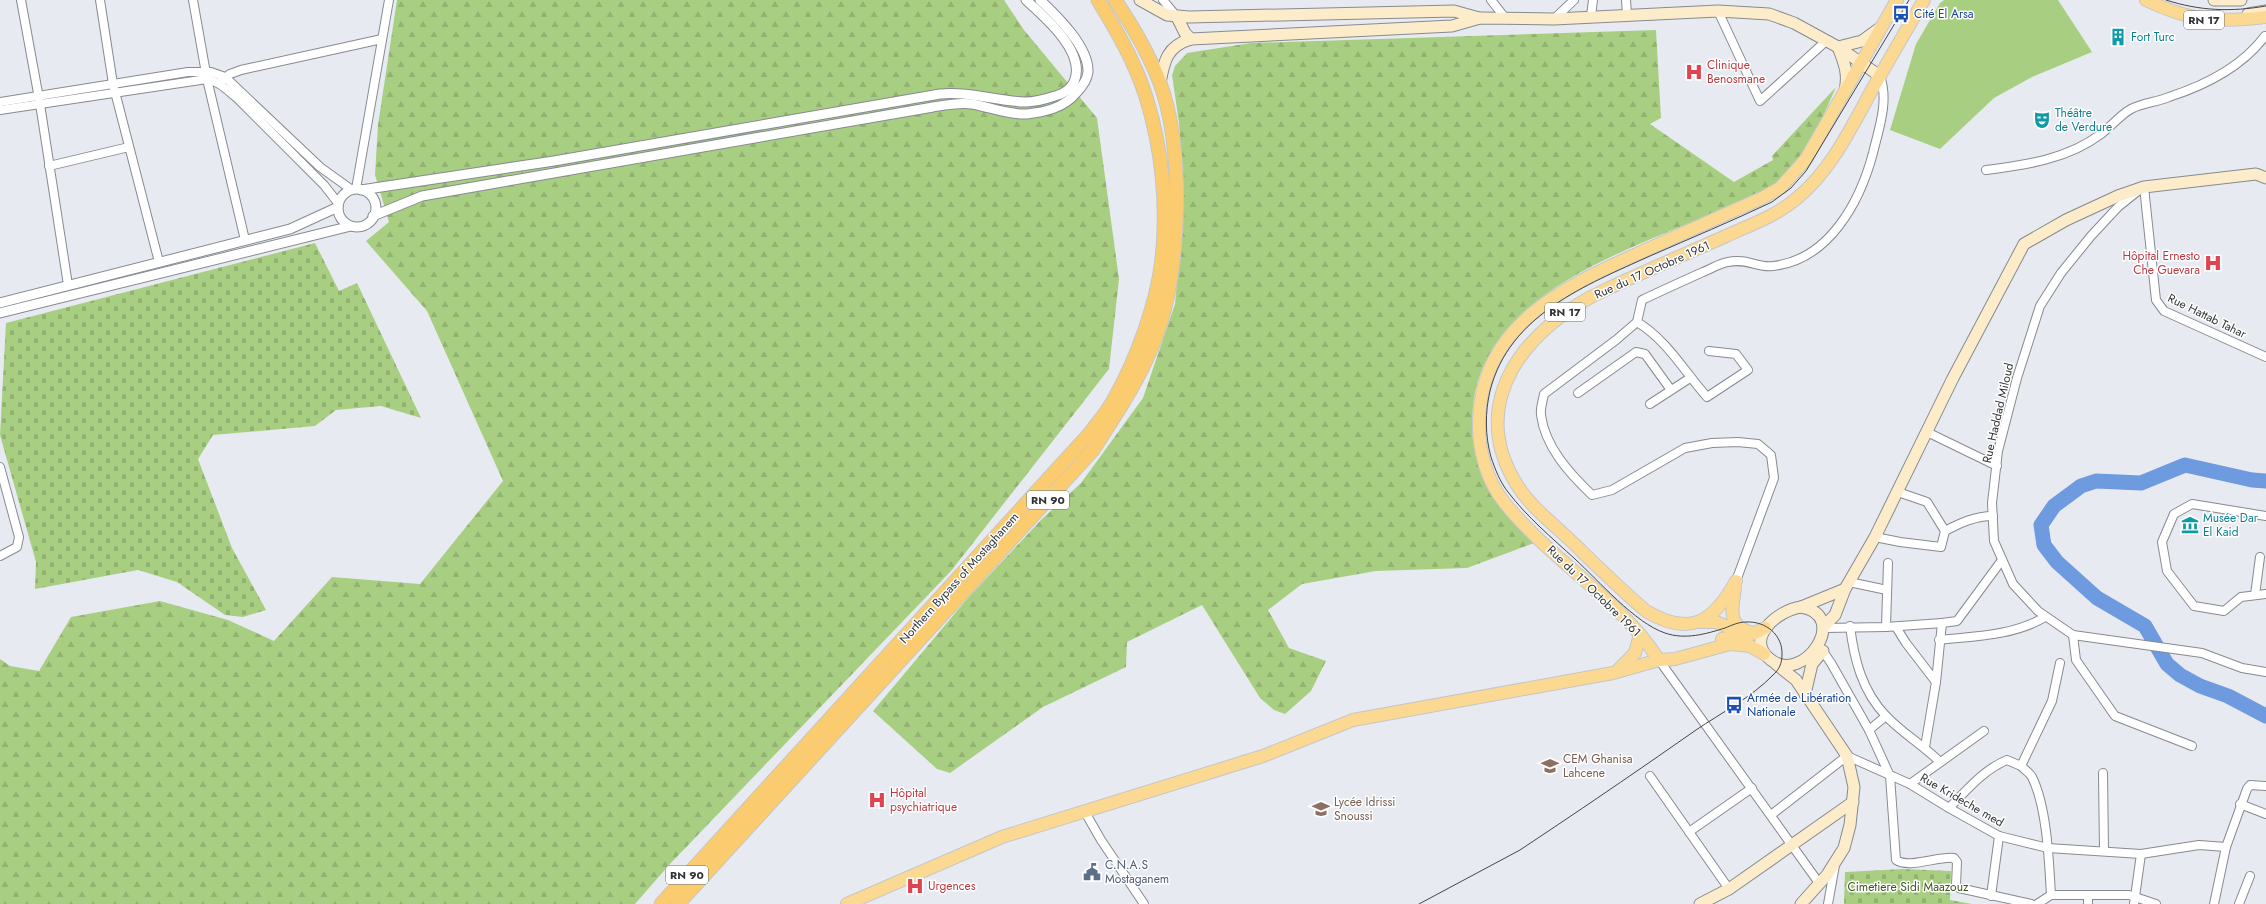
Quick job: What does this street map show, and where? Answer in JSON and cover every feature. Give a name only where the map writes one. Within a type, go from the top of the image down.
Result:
[{"type":"highway","name":"Northern Bypass of Mostaghanem","points":[[660,904],[1090,433],[1113,401],[1131,365],[1153,302],[1162,259],[1161,170],[1146,97],[1118,32],[1098,0]]},
{"type":"highway","name":"Northern Bypass of Mostaghanem","points":[[678,904],[1052,496],[1092,450],[1119,410],[1140,374],[1157,334],[1167,298],[1174,256],[1177,214],[1174,162],[1168,111],[1160,83],[1127,18],[1115,0]]},
{"type":"main road","points":[[1140,0],[1158,11],[1177,17],[1454,11],[1480,18],[1506,19],[1554,19],[1627,14],[1718,11],[1769,14],[1794,23],[1838,47],[1862,62],[1880,76]]},
{"type":"main road","name":"Rue du 17 Octobre 1961","points":[[1659,660],[1627,619],[1524,525],[1502,500],[1488,471],[1480,442],[1479,410],[1484,383],[1494,359],[1507,338],[1527,317],[1554,296],[1606,267],[1762,198],[1780,188],[1806,159],[1897,0]]},
{"type":"main road","name":"Rue du 17 Octobre 1961","points":[[1736,581],[1717,611],[1701,622],[1685,625],[1676,624],[1656,617],[1646,611],[1528,499],[1511,475],[1501,447],[1499,422],[1501,394],[1505,382],[1517,358],[1526,347],[1548,325],[1573,307],[1603,291],[1761,220],[1796,199],[1816,180],[1827,165],[1924,0]]},
{"type":"main road","name":"RN 17","points":[[2146,0],[2177,14],[2206,20],[2235,21],[2266,16]]},
{"type":"main road","points":[[2153,0],[2186,11],[2227,16],[2266,11]]},
{"type":"main road","points":[[2214,0],[2241,0]]},
{"type":"main road","points":[[1177,17],[1191,39]]},
{"type":"main road","points":[[1160,83],[1163,64],[1170,50],[1176,44],[1191,39],[1452,26],[1480,18]]},
{"type":"main road","points":[[1838,47],[1862,41],[1880,28]]},
{"type":"main road","points":[[1838,47],[1845,66],[1847,81],[1845,90]]},
{"type":"main road","points":[[1805,694],[1812,664],[1820,648],[1824,627],[1835,615],[1847,586],[1875,537],[1996,295],[2024,244],[2066,220],[2118,196],[2144,187],[2263,174]]},
{"type":"main road","points":[[1736,581],[1732,615],[1736,624],[1743,630],[1755,632]]},
{"type":"main road","points":[[1659,660],[1673,652],[1755,632],[1782,613],[1801,607],[1847,586]]},
{"type":"main road","points":[[1801,607],[1816,613],[1824,627]]},
{"type":"main road","points":[[1701,622],[1716,622],[1755,632]]},
{"type":"main road","points":[[1755,632],[1764,654]]},
{"type":"main road","points":[[1613,673],[1629,661],[1635,653],[1640,634]]},
{"type":"main road","points":[[847,904],[1002,837],[1270,753],[1353,720],[1613,673],[1659,660],[1675,659],[1737,644],[1750,646],[1764,654],[1792,676],[1847,756],[1854,787],[1853,802],[1844,848],[1835,864],[1820,883],[1800,904]]},
{"type":"main road","points":[[1776,664],[1793,665],[1820,648]]},
{"type":"main road","points":[[1805,694],[1800,674],[1807,657]]},
{"type":"main road","points":[[1704,903],[1729,889],[1853,802]]},
{"type":"street","points":[[21,0],[40,104],[68,285]]},
{"type":"street","points":[[100,0],[113,84],[160,262]]},
{"type":"street","points":[[193,0],[206,75],[245,240]]},
{"type":"street","points":[[356,190],[389,0]]},
{"type":"street","points":[[0,303],[306,223],[338,205],[343,194],[356,190],[554,161],[940,94],[963,93],[1026,102],[1060,95],[1067,91],[1075,81],[1077,66],[1074,56],[1054,28],[1026,0]]},
{"type":"street","points":[[0,313],[350,226],[366,224],[374,216],[422,196],[933,107],[970,104],[1024,114],[1059,107],[1073,98],[1085,83],[1088,72],[1084,55],[1073,36],[1040,0]]},
{"type":"street","points":[[1163,0],[1177,17]]},
{"type":"street","points":[[1491,0],[1506,19]]},
{"type":"street","points":[[1554,19],[1574,0]]},
{"type":"street","points":[[1591,16],[1593,0]]},
{"type":"street","points":[[1626,0],[1627,14]]},
{"type":"street","points":[[1718,11],[1760,101],[1826,41]]},
{"type":"street","points":[[1986,170],[2052,159],[2101,135],[2132,108],[2171,97],[2219,76],[2244,59],[2265,36]]},
{"type":"street","points":[[222,80],[241,70],[382,39]]},
{"type":"street","points":[[0,102],[188,72],[206,75],[222,80],[320,167],[356,190],[370,195],[375,205],[374,216]]},
{"type":"street","points":[[0,110],[116,93],[206,75]]},
{"type":"street","points":[[1736,581],[1774,478],[1771,454],[1758,444],[1712,443],[1685,448],[1612,490],[1592,495],[1576,479],[1546,437],[1540,414],[1544,394],[1616,340],[1637,322],[1642,300],[1727,262],[1742,260],[1771,267],[1794,262],[1825,241],[1848,216],[1869,166],[1882,117],[1884,86],[1880,76]]},
{"type":"street","points":[[222,80],[324,185],[338,205],[341,219],[350,226]]},
{"type":"street","points":[[49,166],[129,147]]},
{"type":"street","name":"Rue Hattab Tahar","points":[[2144,187],[2156,300],[2158,306],[2266,358]]},
{"type":"street","name":"Rue Haddad Miloud","points":[[2144,187],[2118,207],[2091,236],[2061,272],[2040,306],[2017,378],[1998,451],[1992,503],[1994,541],[2013,584],[2045,617],[2073,636],[2202,653],[2242,668],[2266,672]]},
{"type":"street","points":[[1637,322],[1650,330],[1670,350],[1690,378],[1707,397],[1748,370],[1736,354],[1709,351]]},
{"type":"street","points":[[1578,394],[1636,352],[1645,354],[1671,390]]},
{"type":"street","points":[[1650,404],[1690,378]]},
{"type":"street","points":[[1927,432],[1996,466]]},
{"type":"street","points":[[0,467],[19,537],[17,547],[0,556]]},
{"type":"street","points":[[1875,537],[1941,547],[1945,531],[1927,502],[1898,492]]},
{"type":"street","points":[[2266,516],[2192,504],[2174,514],[2162,542],[2167,571],[2194,606],[2224,611],[2241,597],[2266,594]]},
{"type":"street","points":[[1945,531],[1963,522],[1982,516],[1993,516]]},
{"type":"street","points":[[2255,595],[2260,557]]},
{"type":"street","points":[[1824,627],[1896,627],[1956,621],[2002,560]]},
{"type":"street","points":[[1886,627],[1888,563]]},
{"type":"street","points":[[1847,586],[1887,590]]},
{"type":"street","points":[[1939,640],[2003,633],[2030,625],[2045,617]]},
{"type":"street","points":[[1925,747],[1936,682],[1939,640],[1942,623]]},
{"type":"street","points":[[1850,626],[1854,655],[1862,679],[1886,716],[1925,747],[1940,762]]},
{"type":"street","points":[[1896,627],[1906,644],[1936,682]]},
{"type":"street","points":[[2073,636],[2076,660],[2115,716],[2192,746]]},
{"type":"street","points":[[1820,648],[1869,730],[1890,776],[1896,860],[1906,864],[1942,857],[1954,858],[1957,862],[1956,885],[1959,888],[2031,904]]},
{"type":"street","points":[[1659,660],[1820,883]]},
{"type":"street","points":[[2021,766],[2052,701],[2060,663]]},
{"type":"street","points":[[1869,730],[1886,716]]},
{"type":"street","points":[[1910,784],[1984,731]]},
{"type":"street","points":[[1771,815],[1847,756]]},
{"type":"street","name":"Rue Krideche med","points":[[1847,756],[1910,784],[1999,836],[2048,848],[2141,854],[2198,845],[2226,847]]},
{"type":"street","points":[[1949,808],[1984,774],[1997,765],[2007,760],[2021,766],[2031,775],[2037,791],[2048,848],[2051,895]]},
{"type":"street","points":[[2103,772],[2104,851]]},
{"type":"street","points":[[1650,776],[1729,889]]},
{"type":"street","points":[[2214,904],[2226,847],[2240,804],[2250,785],[2266,786]]},
{"type":"street","points":[[1689,832],[1752,788]]},
{"type":"street","points":[[2240,804],[2266,814]]},
{"type":"street","points":[[1085,812],[1101,840],[1144,904]]},
{"type":"street","points":[[1991,896],[1999,836]]},
{"type":"street","points":[[2134,900],[2141,854]]},
{"type":"street","points":[[1828,904],[1835,864]]},
{"type":"street","points":[[2239,904],[2250,876]]},
{"type":"street","points":[[2037,904],[2051,895],[2088,900],[2129,895],[2134,900],[2156,904]]},
{"type":"green space","points":[[397,0],[1004,0],[1024,30],[1097,118],[1119,279],[1109,369],[951,571],[669,865],[635,904],[0,904],[0,659],[10,666],[39,671],[71,617],[160,601],[228,620],[274,641],[332,577],[420,584],[503,481],[427,311],[366,241],[389,222],[375,175],[378,125]]},
{"type":"green space","points":[[1944,0],[2058,0],[2092,52],[2032,77],[1994,98],[1940,149],[1890,130],[1916,44],[1940,3]]},
{"type":"green space","points":[[1656,30],[1661,118],[1650,124],[1734,182],[1773,160],[1772,156],[1836,87],[1809,144],[1795,165],[1781,179],[1758,193],[1609,258],[1570,278],[1535,303],[1505,331],[1484,365],[1473,406],[1472,428],[1474,448],[1479,466],[1495,498],[1519,528],[1534,543],[1467,568],[1376,571],[1302,584],[1268,610],[1289,648],[1326,661],[1311,691],[1285,714],[1274,710],[1260,698],[1202,605],[1127,642],[1126,667],[1043,707],[950,773],[937,769],[873,711],[967,599],[1041,520],[1081,483],[1143,398],[1175,304],[1184,198],[1179,123],[1172,75],[1175,66],[1187,53],[1251,43]]},
{"type":"green space","points":[[315,243],[339,291],[357,283],[421,418],[381,406],[336,410],[315,426],[213,435],[198,459],[232,548],[266,610],[243,617],[225,615],[177,582],[138,570],[35,589],[36,562],[0,435],[6,323]]},
{"type":"green space","name":"Cimetiere Sidi Maazouz","points":[[1903,869],[1951,871],[1950,900],[1972,904],[1844,904],[1845,872]]},
{"type":"waterway","points":[[2266,481],[2252,480],[2185,465],[2141,483],[2096,481],[2081,486],[2054,506],[2041,525],[2044,545],[2057,562],[2097,598],[2145,626],[2167,664],[2180,675],[2200,686],[2228,696],[2266,716]]},
{"type":"tram line","points":[[1419,904],[1520,850],[1696,730],[1746,698],[1765,683],[1775,673],[1781,664],[1782,648],[1780,641],[1772,631],[1760,624],[1743,622],[1703,634],[1680,636],[1665,633],[1654,628],[1630,611],[1531,519],[1505,488],[1496,471],[1489,449],[1486,424],[1488,399],[1500,365],[1514,342],[1532,323],[1553,306],[1576,291],[1601,279],[1772,202],[1791,188],[1806,171],[1909,0]]},
{"type":"tram line","points":[[2166,0],[2203,8],[2228,10],[2266,6]]},
{"type":"place","name":"Cité El Arsa","points":[[1901,14]]},
{"type":"place","name":"Fort Turc","points":[[2118,37]]},
{"type":"place","name":"Clinique Benosmane","points":[[1694,72]]},
{"type":"place","name":"Théâtre de Verdure","points":[[2042,120]]},
{"type":"place","name":"Hôpital Ernesto Che Guevara","points":[[2213,263]]},
{"type":"place","name":"Musée Dar El Kaid","points":[[2190,525]]},
{"type":"place","name":"Armée de Libération Nationale","points":[[1734,705]]},
{"type":"place","name":"CEM Ghanisa Lahcene","points":[[1550,766]]},
{"type":"place","name":"Hôpital psychiatrique","points":[[877,800]]},
{"type":"place","name":"Lycée Idrissi Snoussi","points":[[1321,809]]},
{"type":"place","name":"C.N.A.S Mostaganem","points":[[1092,872]]},
{"type":"place","name":"Urgences","points":[[915,886]]}]
